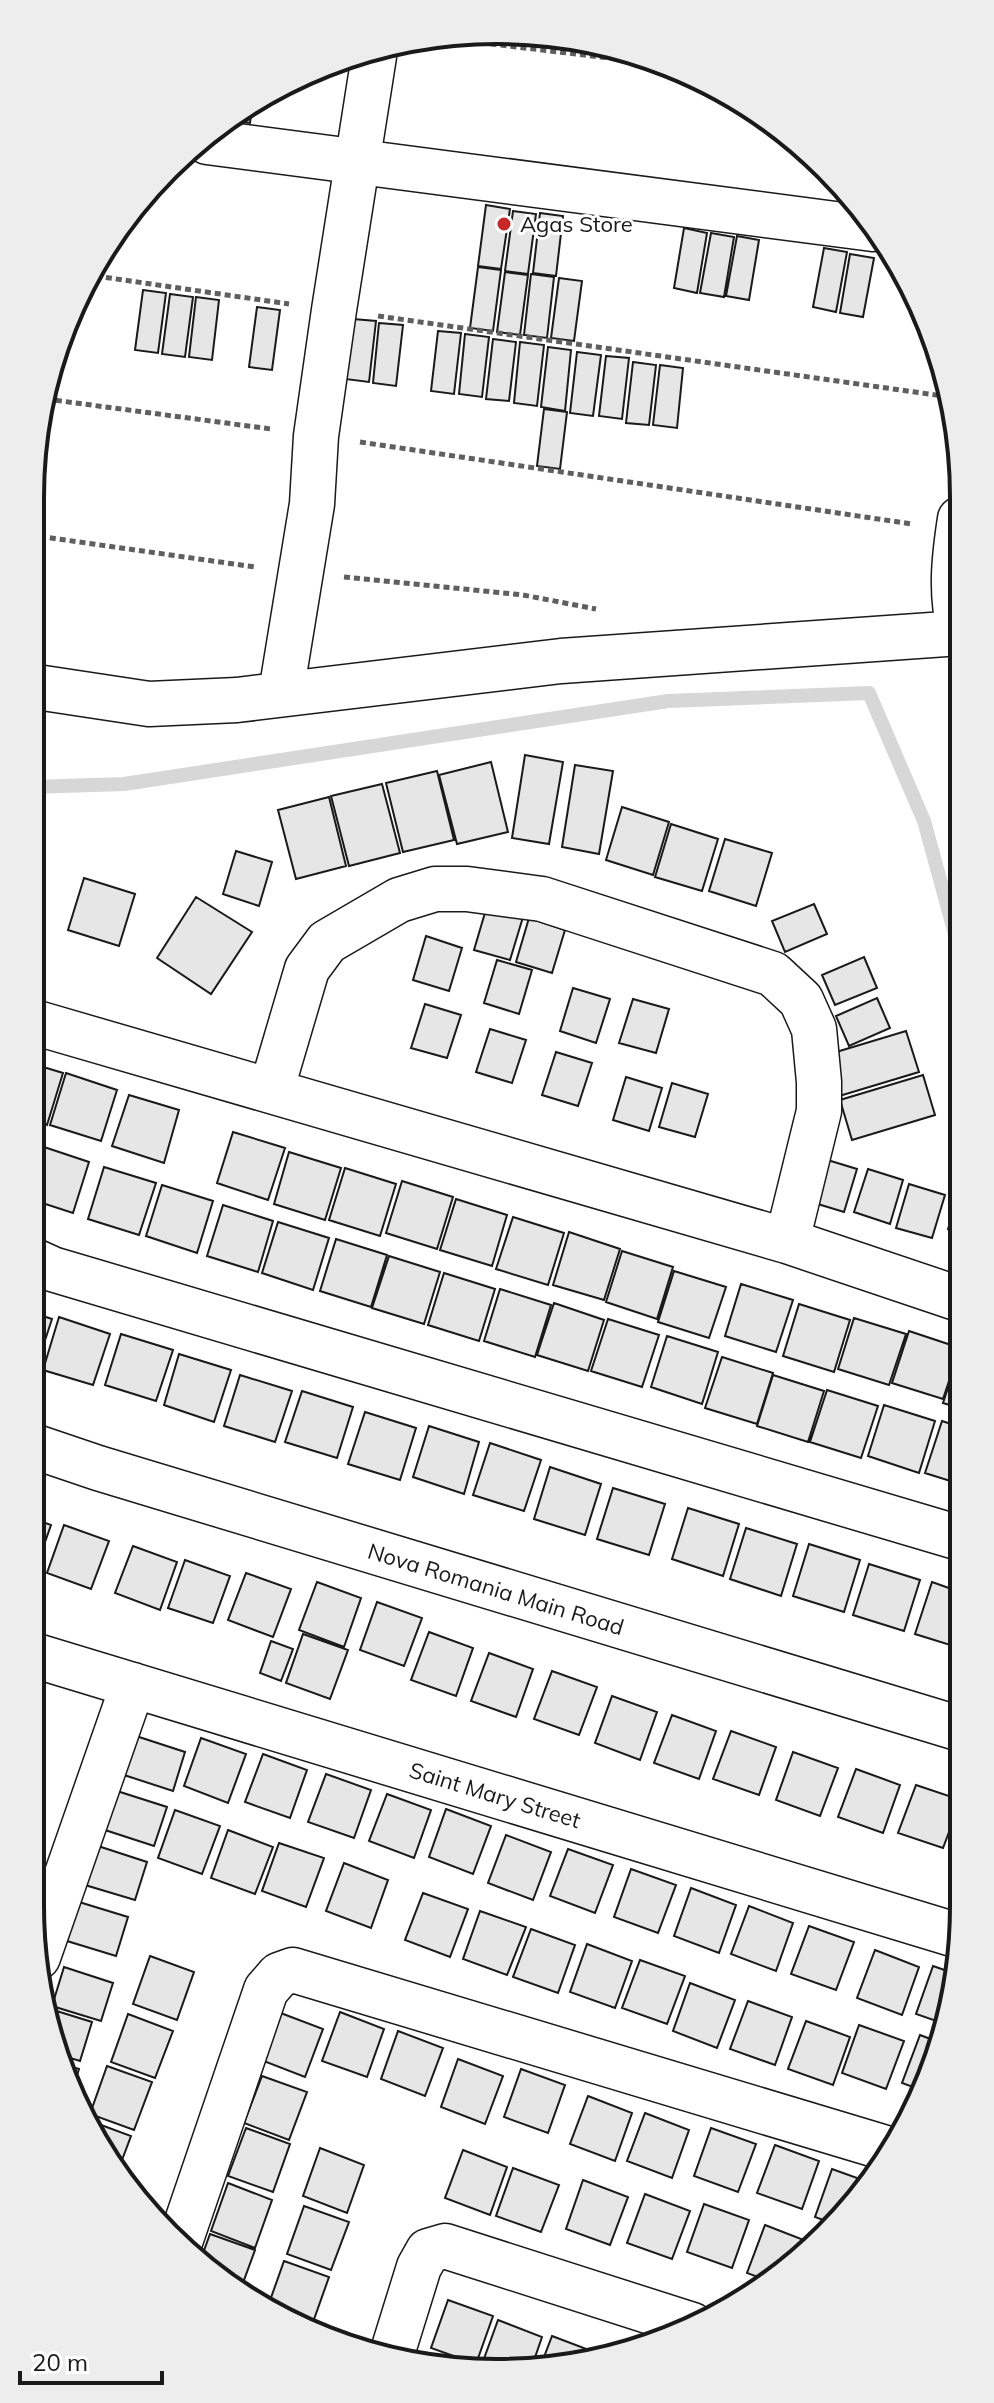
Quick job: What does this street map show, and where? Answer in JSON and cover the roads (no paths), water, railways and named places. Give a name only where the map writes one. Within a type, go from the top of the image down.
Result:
[{"type":"street","points":[[281,693],[302,573],[312,504],[316,436],[373,61]]},
{"type":"street","points":[[215,143],[861,227]]},
{"type":"street","points":[[44,688],[149,704],[237,700],[561,661],[950,634]]},
{"type":"street","points":[[271,1091],[307,969],[327,942],[399,900],[435,889],[467,889],[542,899],[773,974],[801,1000],[814,1029],[819,1111],[787,1241]]},
{"type":"street","points":[[44,1025],[787,1241],[950,1296]]},
{"type":"street","points":[[44,1265],[950,1535]]},
{"type":"street","name":"Nova Romania Main Road","points":[[44,1450],[950,1726]]},
{"type":"street","name":"Saint Mary Street","points":[[44,1658],[949,1933]]},
{"type":"street","points":[[45,1937],[133,1685]]},
{"type":"street","points":[[183,2232],[266,1990],[279,1975],[293,1970],[881,2146]]},
{"type":"street","points":[[394,2347],[419,2267],[428,2251],[445,2246],[679,2321]]},
{"type":"waterway","points":[[44,787],[124,784],[668,701],[869,693],[924,821],[950,916]]},
{"type":"place","name":"Agas Store","points":[[504,224]]}]
